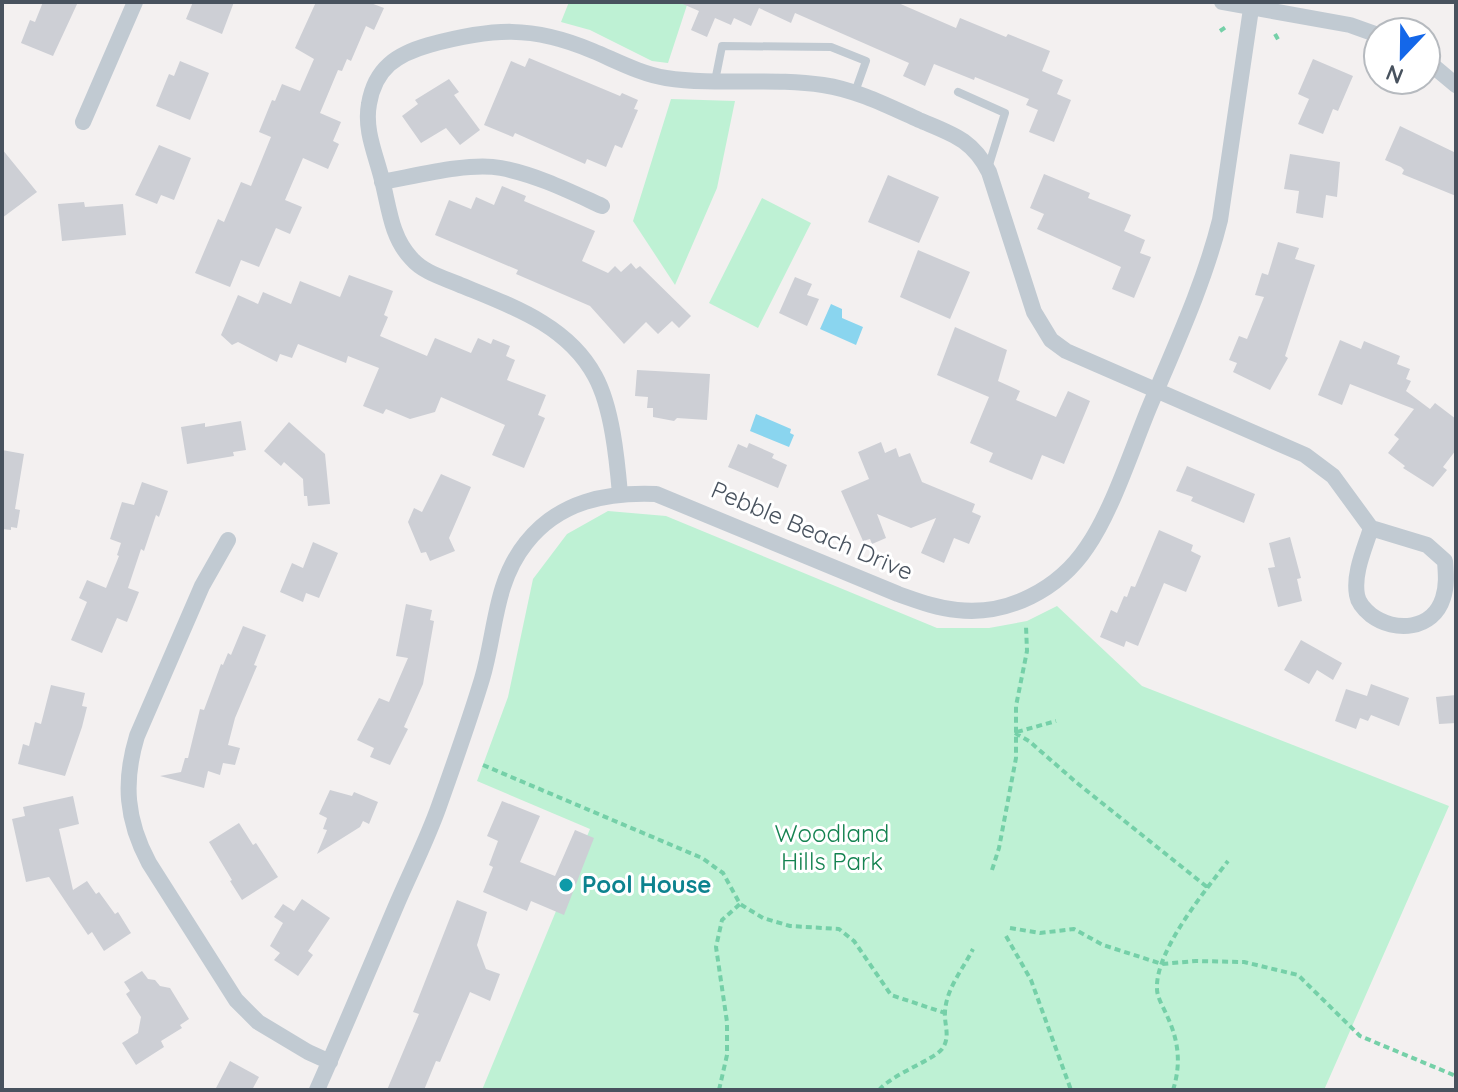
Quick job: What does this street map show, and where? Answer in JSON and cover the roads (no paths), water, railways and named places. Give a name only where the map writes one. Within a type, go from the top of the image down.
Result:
[{"type":"street","points":[[83,122],[135,2]]},
{"type":"street","points":[[1222,2],[1252,4],[1362,29]]},
{"type":"street","name":"Pebble Beach Drive","points":[[317,1090],[439,807],[483,677],[498,596],[508,572],[527,541],[561,513],[576,503],[620,494],[656,494],[898,594],[935,607],[960,611],[986,610],[1031,597],[1055,582],[1088,546],[1157,390],[1214,244],[1252,4]]},
{"type":"street","points":[[620,494],[603,397],[594,375],[566,340],[526,313],[423,269],[409,257],[397,237],[367,124],[369,101],[378,79],[389,63],[405,52],[470,34],[522,30],[576,44],[651,75],[715,81],[821,84],[855,92],[965,139],[981,156],[987,169],[1023,283],[1042,328],[1051,340],[1066,351],[1305,455],[1333,476],[1371,528],[1427,545],[1445,561],[1447,580],[1443,601],[1433,616],[1418,625],[1400,627],[1383,623],[1367,612],[1357,598],[1357,577],[1371,528]]},
{"type":"street","points":[[382,182],[444,170],[498,167],[537,177],[602,206]]},
{"type":"street","points":[[228,540],[202,586],[137,736],[130,759],[127,801],[139,844],[149,863],[236,1000],[258,1022],[330,1062]]},
{"type":"lane","points":[[715,81],[722,46],[831,47],[866,61],[855,92]]},
{"type":"lane","points":[[958,92],[1005,113],[987,169]]},
{"type":"water","points":[[831,304],[842,309],[842,318],[863,327],[856,345],[820,329]]},
{"type":"water","points":[[756,414],[791,429],[790,433],[794,435],[789,447],[750,431]]},
{"type":"place","name":"Pool House","points":[[566,885]]},
{"type":"park label","name":"Woodland Hills Park","points":[[832,848]]}]
